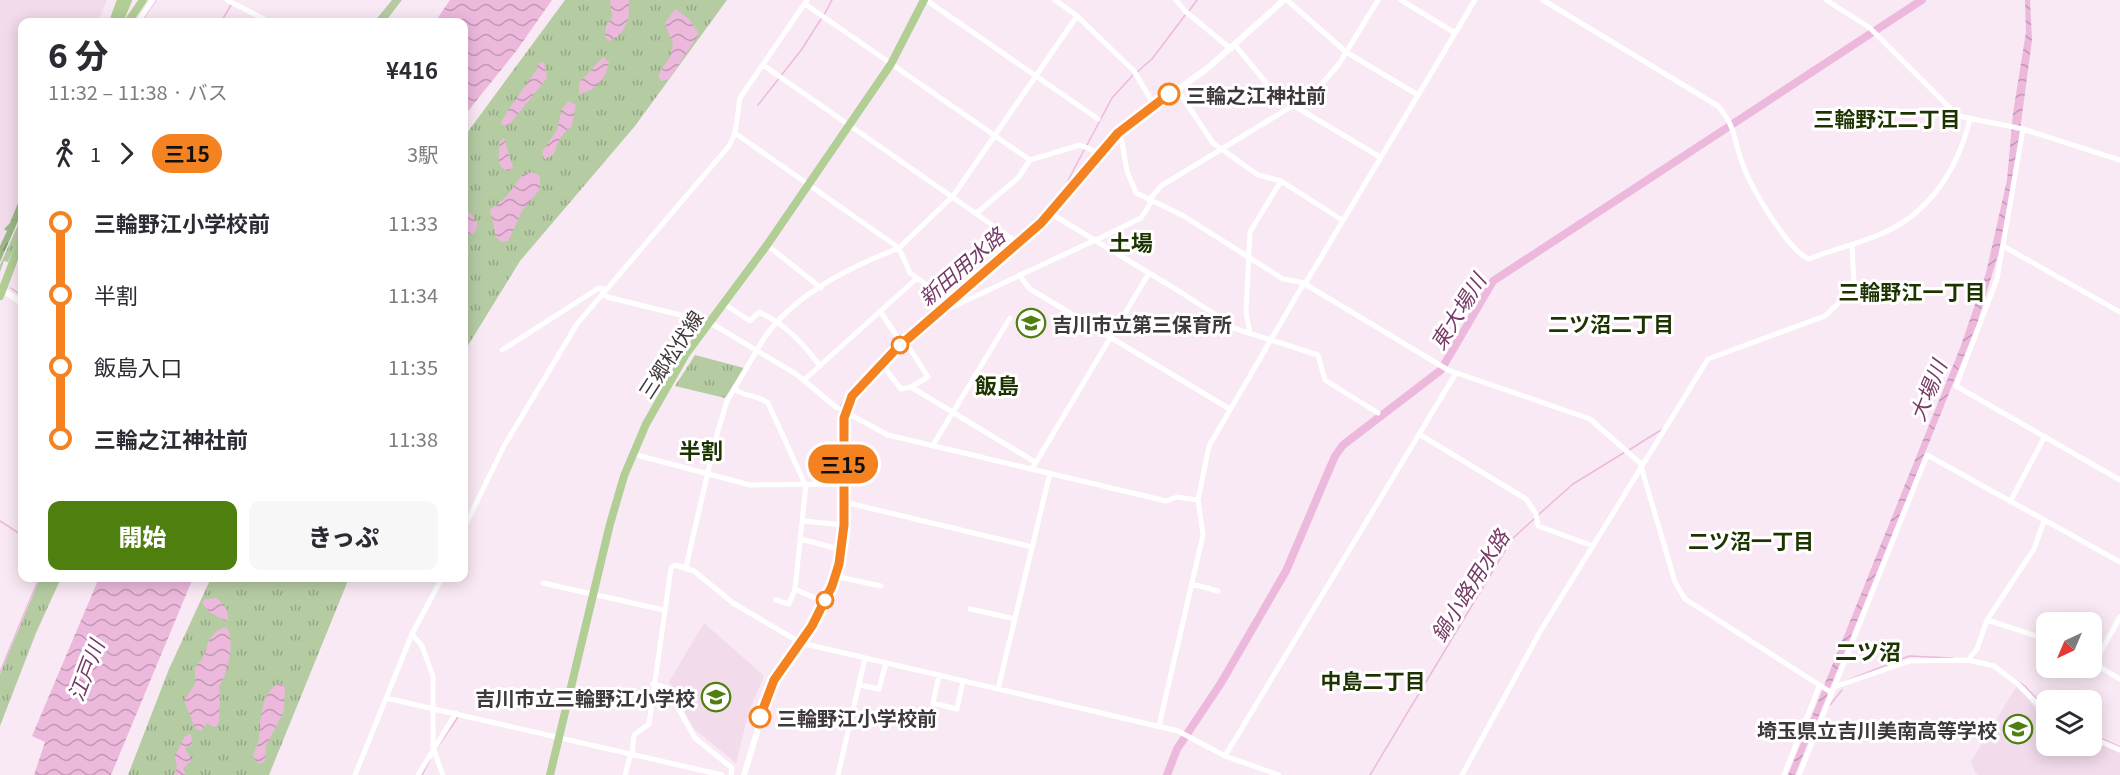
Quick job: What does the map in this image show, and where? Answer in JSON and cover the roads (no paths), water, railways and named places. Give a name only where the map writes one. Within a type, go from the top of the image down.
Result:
[{"type":"main road","points":[[114,18],[121,0]]},
{"type":"main road","points":[[121,18],[128,0]]},
{"type":"main road","points":[[131,18],[143,0]]},
{"type":"main road","name":"三郷松伏線","points":[[550,775],[617,497],[633,454],[665,387],[891,64],[928,1]]},
{"type":"main road","points":[[1,291],[18,248]]},
{"type":"main road","points":[[1,291],[18,257]]},
{"type":"street","points":[[141,18],[153,0]]},
{"type":"street","points":[[227,0],[262,18]]},
{"type":"street","points":[[1055,0],[1077,16],[1136,73],[1154,105]]},
{"type":"street","points":[[1176,0],[1187,13],[1233,47],[1267,86],[1293,105],[1380,157]]},
{"type":"street","points":[[744,775],[770,688],[835,576],[842,505],[841,410],[855,391],[901,341],[1050,213],[1118,133],[1233,47],[1286,0],[1346,52],[1418,95]]},
{"type":"street","points":[[735,133],[899,248],[908,270],[916,279],[927,285],[948,309],[1141,218],[1161,186],[1315,92],[1339,64],[1378,0]]},
{"type":"street","points":[[1401,0],[1455,33]]},
{"type":"street","points":[[1159,726],[1203,535],[1198,500],[1209,446],[1228,408],[1475,0]]},
{"type":"street","points":[[1543,0],[1718,106],[1732,125],[1741,162],[1756,194],[1796,251],[1809,259],[1896,227],[1934,197],[1960,155],[1970,119]]},
{"type":"street","points":[[1826,0],[1874,32],[1958,116],[2022,129],[2120,160]]},
{"type":"street","points":[[928,1],[1098,119]]},
{"type":"street","points":[[468,520],[526,406],[577,324],[729,147],[735,133],[737,104],[806,2],[1030,160]]},
{"type":"street","points":[[686,567],[727,401],[777,321],[821,288],[869,260],[899,248],[953,196],[1077,16]]},
{"type":"street","points":[[763,65],[1016,241]]},
{"type":"street","points":[[1177,89],[1213,143],[1258,175],[1281,182],[1342,220]]},
{"type":"street","points":[[2022,129],[1997,279],[1956,386],[2120,480]]},
{"type":"street","points":[[1118,133],[1121,137],[1126,171],[1136,193],[1182,215],[1283,279],[1305,283],[1444,368],[1590,419],[1637,459],[1642,468],[1675,582],[1685,599],[1770,652],[1819,688],[1832,691],[1911,661],[1969,659],[1994,666],[2018,684],[2036,703]]},
{"type":"street","points":[[978,213],[1018,178],[1030,160],[1086,146],[1099,153]]},
{"type":"street","points":[[1250,333],[1246,312],[1250,232],[1281,182]]},
{"type":"street","points":[[1050,213],[1219,317],[1224,325],[1318,355],[1325,381],[1378,413]]},
{"type":"street","points":[[767,244],[821,288]]},
{"type":"street","points":[[1462,775],[1541,630],[1708,359],[1825,316],[1850,292],[1854,284],[1851,244]]},
{"type":"street","points":[[2003,246],[2119,309]]},
{"type":"street","points":[[1032,469],[1149,273]]},
{"type":"street","points":[[1019,275],[1030,289],[1228,408]]},
{"type":"street","points":[[804,380],[916,279]]},
{"type":"street","points":[[502,350],[599,288],[607,297],[709,322],[804,380],[841,410],[888,435],[1166,501],[1177,497],[1198,500]]},
{"type":"street","points":[[1,291],[18,301]]},
{"type":"street","points":[[723,303],[750,321],[759,312],[777,321],[805,345],[820,366]]},
{"type":"street","points":[[880,311],[928,377],[911,387],[901,389],[881,363]]},
{"type":"street","points":[[933,445],[1010,318]]},
{"type":"street","points":[[1225,756],[1456,373]]},
{"type":"street","points":[[911,387],[1035,462]]},
{"type":"street","points":[[735,389],[740,394],[764,399],[768,403],[806,484],[795,589],[789,604],[776,600]]},
{"type":"street","points":[[1419,434],[1526,499],[1536,514],[1538,526],[1593,546]]},
{"type":"street","points":[[2010,502],[2045,436]]},
{"type":"street","points":[[633,454],[677,464],[686,470],[707,476],[750,485],[840,484]]},
{"type":"street","points":[[1799,775],[1927,455],[2120,562]]},
{"type":"street","points":[[998,689],[1050,473]]},
{"type":"street","points":[[842,505],[1032,547]]},
{"type":"street","points":[[802,521],[841,525]]},
{"type":"street","points":[[1969,659],[1977,649],[1987,620],[2034,549],[2044,521]]},
{"type":"street","points":[[801,539],[839,549]]},
{"type":"street","points":[[625,775],[634,735],[649,724],[664,610],[671,568],[675,565],[686,567],[733,603],[798,641],[1159,726],[1182,733],[1225,756],[1279,775]]},
{"type":"street","points":[[835,576],[881,586]]},
{"type":"street","points":[[355,775],[412,634],[440,582]]},
{"type":"street","points":[[543,583],[664,610]]},
{"type":"street","points":[[1192,584],[1218,591]]},
{"type":"street","points":[[795,589],[822,600]]},
{"type":"street","points":[[970,609],[1015,619]]},
{"type":"street","points":[[2102,647],[2120,617]]},
{"type":"street","points":[[1987,620],[2036,636]]},
{"type":"street","points":[[412,634],[422,646],[433,676],[435,709],[433,748],[443,775]]},
{"type":"street","points":[[838,775],[865,658]]},
{"type":"street","points":[[859,685],[879,689],[886,663]]},
{"type":"street","points":[[2102,669],[2120,680]]},
{"type":"street","points":[[939,675],[933,703],[957,709],[963,681]]},
{"type":"street","points":[[653,684],[664,685],[667,688],[695,738],[732,768],[731,775]]},
{"type":"street","points":[[1785,775],[1819,688]]},
{"type":"street","points":[[386,698],[722,775]]},
{"type":"street","points":[[418,775],[456,713]]},
{"type":"street","points":[[2102,742],[2120,750]]},
{"type":"water","points":[[450,0],[552,0],[517,50],[468,111],[468,18],[438,18]]},
{"type":"water","points":[[610,0],[629,0],[629,6],[624,29],[609,41],[605,37],[606,27],[612,17]]},
{"type":"water","points":[[2025,0],[2030,0],[2032,40],[2010,206],[1977,324],[1795,775],[1788,775],[1960,348],[1986,273],[2007,180],[2013,113],[2026,32]]},
{"type":"water","points":[[675,9],[688,18],[699,34],[669,79],[661,81],[658,75],[670,57],[673,45],[665,23]]},
{"type":"water","points":[[603,57],[609,62],[603,79],[595,87],[579,94],[579,83]]},
{"type":"water","points":[[544,62],[547,78],[509,125],[504,126],[501,123],[538,68],[537,64]]},
{"type":"water","points":[[568,101],[576,105],[572,125],[560,138],[553,155],[544,159],[542,152],[557,130],[562,109]]},
{"type":"water","points":[[504,138],[513,168],[507,171],[501,165],[499,158],[500,141]]},
{"type":"water","points":[[533,172],[540,176],[540,189],[522,211],[508,241],[502,242],[496,237],[490,210],[507,196],[522,175]]},
{"type":"water","points":[[468,213],[478,225],[474,233],[468,235]]},
{"type":"water","name":"江戸川","points":[[97,582],[191,582],[111,775],[34,775],[45,742],[32,736]]},
{"type":"water","points":[[217,598],[227,610],[228,622],[209,612],[202,603],[205,599]]},
{"type":"water","points":[[226,627],[231,648],[228,665],[219,686],[219,722],[215,728],[207,723],[201,731],[195,728],[184,700],[195,684],[195,666],[203,657],[209,640],[218,630]]},
{"type":"water","points":[[280,683],[285,688],[284,711],[266,746],[265,761],[259,764],[253,756],[259,740],[265,699],[273,687]]},
{"type":"water","points":[[191,734],[192,744],[185,749],[192,760],[183,768],[186,775],[174,775],[177,766],[174,755],[182,740]]},
{"type":"waterway","points":[[144,18],[156,0]]},
{"type":"waterway","points":[[824,15],[832,0]]},
{"type":"waterway","name":"新田用水路","points":[[1189,11],[1197,0]]},
{"type":"waterway","name":"東大場川","points":[[1167,775],[1177,749],[1221,683],[1286,571],[1335,456],[1343,445],[1441,370],[1493,281],[1922,0]]},
{"type":"waterway","points":[[223,18],[231,5]]},
{"type":"waterway","name":"新田用水路","points":[[1137,72],[1152,59],[1186,14]]},
{"type":"waterway","points":[[758,105],[802,49],[821,19]]},
{"type":"waterway","name":"新田用水路","points":[[1087,145],[1112,98],[1133,75]]},
{"type":"waterway","name":"新田用水路","points":[[945,301],[1045,212],[1061,194],[1084,150]]},
{"type":"waterway","points":[[11,288],[18,293]]},
{"type":"waterway","name":"新田用水路","points":[[902,339],[941,304]]},
{"type":"waterway","name":"新田用水路","points":[[840,407],[850,389],[898,342]]},
{"type":"waterway","name":"新田用水路","points":[[839,411],[839,481]]},
{"type":"waterway","name":"鍋小路用水路","points":[[1629,450],[1661,430]]},
{"type":"waterway","name":"鍋小路用水路","points":[[1537,516],[1573,484],[1625,452]]},
{"type":"waterway","name":"新田用水路","points":[[839,486],[840,523]]},
{"type":"waterway","name":"鍋小路用水路","points":[[1370,775],[1512,539],[1534,519]]},
{"type":"waterway","points":[[0,521],[18,532]]},
{"type":"waterway","name":"新田用水路","points":[[839,541],[840,528]]},
{"type":"waterway","name":"新田用水路","points":[[822,598],[837,558]]},
{"type":"waterway","points":[[0,672],[37,582]]},
{"type":"waterway","name":"新田用水路","points":[[769,685],[776,669],[796,644]]},
{"type":"waterway","points":[[1846,681],[1909,656],[1953,658]]},
{"type":"waterway","points":[[1991,663],[2025,686],[2036,698]]},
{"type":"waterway","points":[[1830,705],[1842,690]]},
{"type":"waterway","name":"新田用水路","points":[[760,708],[766,692]]},
{"type":"waterway","points":[[437,748],[458,717]]},
{"type":"waterway","points":[[2102,739],[2120,747]]},
{"type":"waterway","points":[[422,775],[430,760]]},
{"type":"place","name":"三輪之江神社前","points":[[1169,94]]},
{"type":"place","name":"吉川市立第三保育所","points":[[1031,323]]},
{"type":"place","name":"吉川市立三輪野江小学校","points":[[716,697]]},
{"type":"place","name":"三輪野江小学校前","points":[[760,717]]},
{"type":"place","name":"埼玉県立吉川美南高等学校","points":[[2018,729]]},
{"type":"district","name":"三輪野江二丁目","points":[[1887,118]]},
{"type":"district","name":"土場","points":[[1131,241]]},
{"type":"district","name":"三輪野江一丁目","points":[[1912,291]]},
{"type":"district","name":"二ツ沼二丁目","points":[[1611,323]]},
{"type":"district","name":"飯島","points":[[997,384]]},
{"type":"district","name":"半割","points":[[701,449]]},
{"type":"district","name":"二ツ沼一丁目","points":[[1751,540]]},
{"type":"district","name":"二ツ沼","points":[[1868,650]]},
{"type":"district","name":"中島二丁目","points":[[1373,680]]},
{"type":"water label","name":"大場川","points":[[1927,390]]}]
